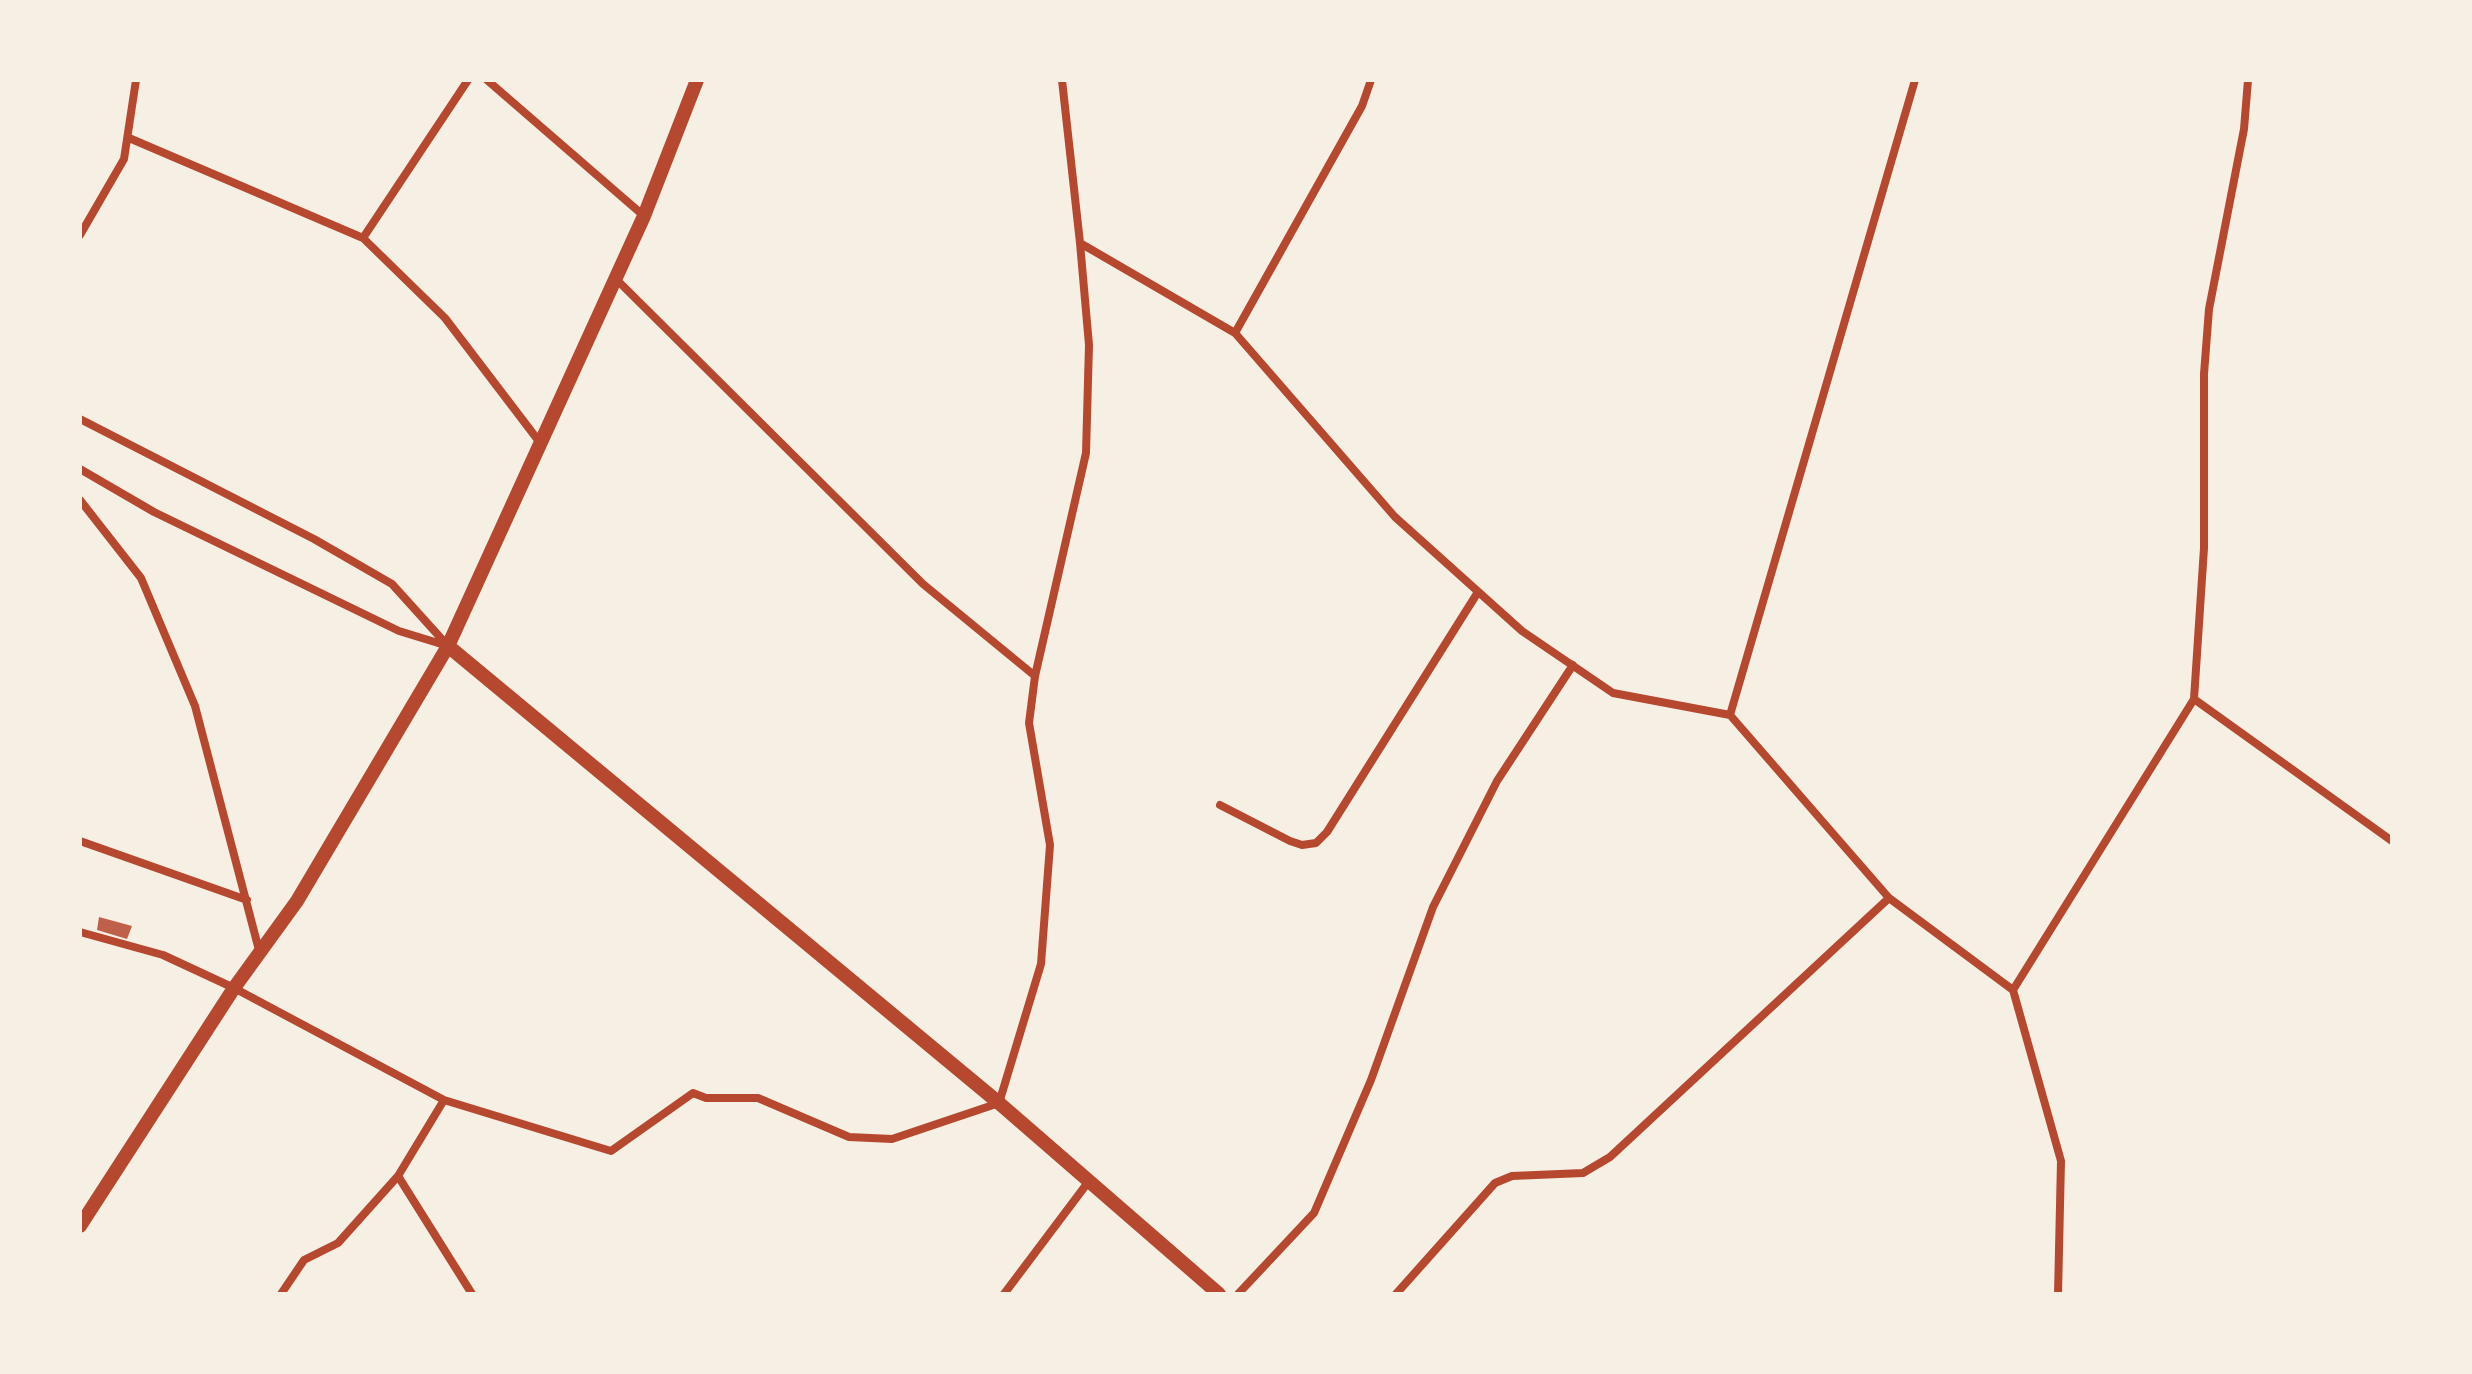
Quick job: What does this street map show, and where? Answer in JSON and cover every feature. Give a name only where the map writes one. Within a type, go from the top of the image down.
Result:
[{"type":"street","points":[[80,235],[124,159],[136,80]]},
{"type":"street","points":[[363,238],[468,80]]},
{"type":"street","points":[[487,80],[644,216]]},
{"type":"street","points":[[80,1226],[234,988],[297,901],[448,646],[542,446],[644,216],[697,80]]},
{"type":"street","points":[[999,1103],[1043,949],[1050,845],[1029,723],[1035,676],[1086,453],[1089,345],[1062,80]]},
{"type":"street","points":[[1235,333],[1362,106],[1371,80]]},
{"type":"street","points":[[1730,715],[1915,80]]},
{"type":"street","points":[[2013,990],[2194,699],[2204,548],[2204,374],[2209,309],[2244,129],[2248,80]]},
{"type":"street","points":[[129,138],[363,238],[445,318],[542,446]]},
{"type":"street","points":[[1080,243],[1235,333],[1395,517],[1522,631],[1613,693],[1730,715],[1889,898],[2013,990],[2061,1161],[2058,1294]]},
{"type":"street","points":[[616,279],[923,584],[1035,676]]},
{"type":"street","points":[[80,419],[314,539],[392,584],[448,646],[999,1103],[1219,1294]]},
{"type":"street","points":[[80,469],[154,512],[399,631],[448,646]]},
{"type":"street","points":[[80,500],[141,578],[195,706],[260,955]]},
{"type":"street","points":[[1220,805],[1290,841],[1302,845],[1316,843],[1327,832],[1478,592]]},
{"type":"street","points":[[1238,1294],[1314,1213],[1371,1080],[1433,907],[1497,781],[1573,665]]},
{"type":"street","points":[[2194,699],[2392,841]]},
{"type":"street","points":[[80,841],[247,900]]},
{"type":"street","points":[[1396,1294],[1495,1183],[1512,1176],[1583,1173],[1610,1157],[1889,898]]},
{"type":"street","points":[[80,932],[163,955],[234,988],[444,1100],[611,1151],[693,1093],[706,1098],[758,1098],[849,1137],[892,1139],[999,1103]]},
{"type":"street","points":[[281,1294],[304,1260],[338,1243],[398,1176],[444,1100]]},
{"type":"street","points":[[398,1176],[472,1294]]},
{"type":"street","points":[[1004,1294],[1089,1181]]},
{"type":"building","points":[[99,917],[132,926],[127,939],[97,930]]}]
